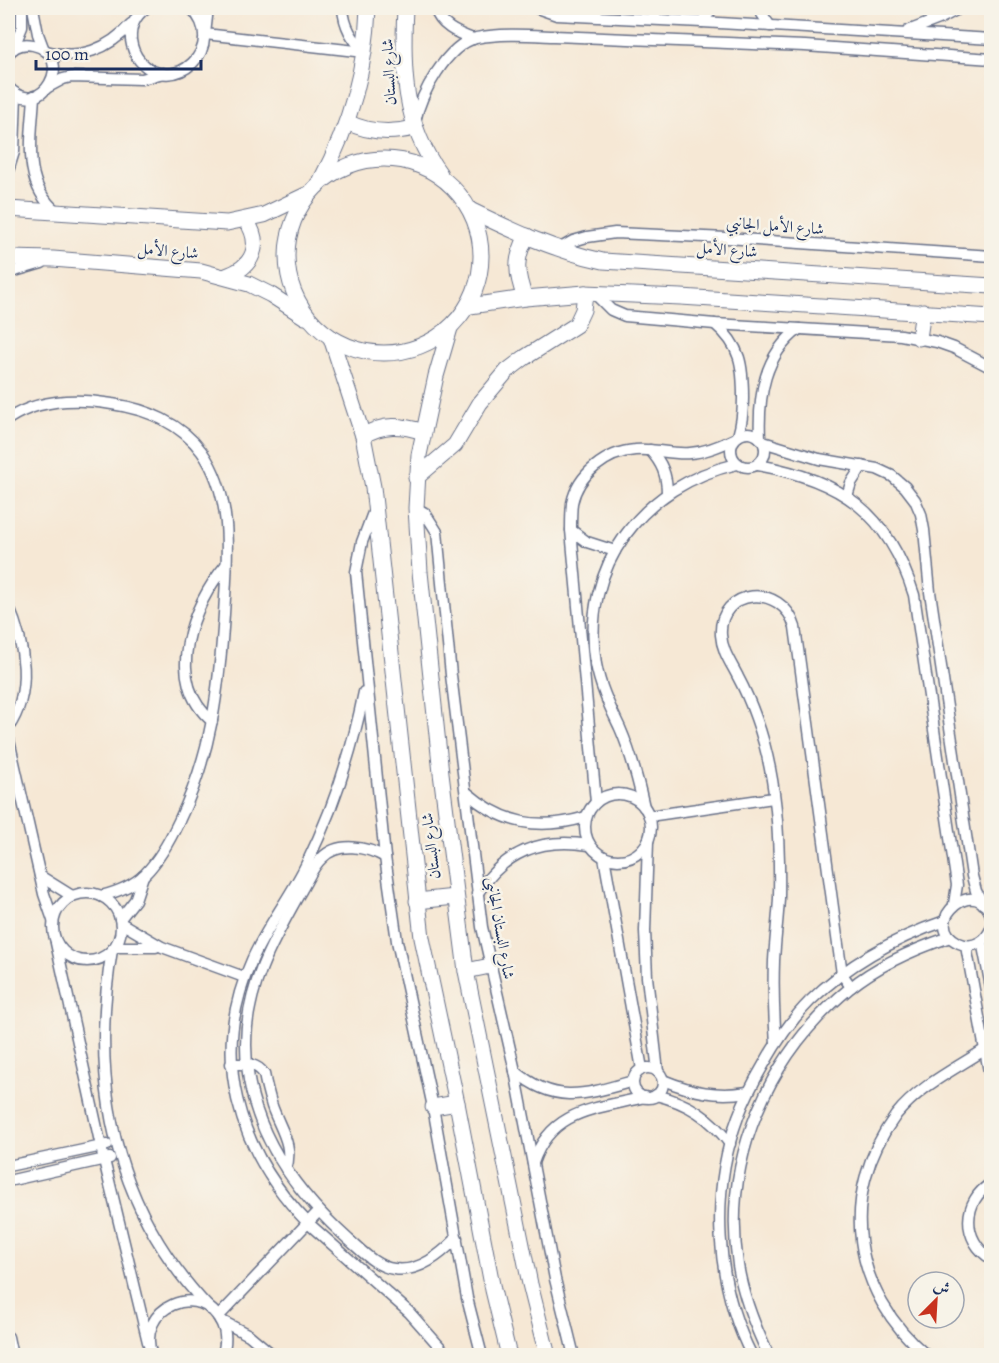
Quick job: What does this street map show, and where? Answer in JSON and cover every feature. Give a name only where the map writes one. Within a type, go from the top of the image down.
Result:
[{"type":"main road","name":"شارع البستان","points":[[320,182],[347,122],[361,75],[368,8]]},
{"type":"main road","name":"شارع البستان","points":[[405,8],[406,83],[408,106],[414,128],[432,163],[457,192]]},
{"type":"main road","points":[[347,122],[357,127],[380,132],[414,128]]},
{"type":"main road","points":[[372,159],[391,159],[410,162],[428,169],[457,192],[470,210],[479,232],[482,256],[479,279],[470,306],[450,328],[423,346],[392,353],[360,351],[331,338],[313,323],[299,304],[290,282],[286,259],[288,235],[296,213],[309,193],[320,182],[353,163],[372,159]]},
{"type":"main road","name":"شارع الأمل","points":[[8,209],[227,223],[246,220],[280,209],[309,193]]},
{"type":"main road","name":"شارع الأمل","points":[[470,210],[559,249],[603,261],[992,286]]},
{"type":"main road","points":[[226,276],[237,272],[251,258],[254,238],[246,220]]},
{"type":"main road","points":[[525,298],[518,277],[517,263],[520,249],[527,236]]},
{"type":"main road","name":"شارع الأمل","points":[[8,258],[53,259],[201,271],[226,276],[272,295],[313,323]]},
{"type":"main road","points":[[470,306],[525,298],[590,293],[923,311],[992,317]]},
{"type":"main road","points":[[416,478],[455,445],[480,403],[507,371],[576,325],[590,293]]},
{"type":"main road","points":[[919,338],[923,311]]},
{"type":"main road","name":"شارع البستان","points":[[450,328],[436,376],[416,478],[420,572],[455,897],[466,970],[548,1356]]},
{"type":"main road","name":"شارع البستان","points":[[331,338],[363,436],[370,469],[376,507],[417,901],[429,978],[458,1103],[493,1290],[509,1356]]},
{"type":"main road","points":[[363,436],[378,428],[388,426],[408,427],[424,432]]},
{"type":"main road","points":[[417,901],[455,897]]},
{"type":"main road","points":[[466,970],[490,966]]},
{"type":"main road","points":[[433,1107],[458,1103]]},
{"type":"street","points":[[10,51],[22,27],[22,8]]},
{"type":"street","points":[[33,8],[38,34],[54,65],[52,81],[48,87]]},
{"type":"street","points":[[10,51],[29,44],[66,55],[88,53],[105,46],[121,35],[146,8]]},
{"type":"street","points":[[190,8],[203,24],[205,34]]},
{"type":"street","points":[[134,22],[131,44],[135,54],[152,70],[173,73],[184,70],[200,55],[204,45],[208,8]]},
{"type":"street","points":[[343,8],[346,26],[352,39],[365,52]]},
{"type":"street","points":[[435,8],[441,20],[448,27],[473,39],[509,35],[554,36],[806,46],[992,59]]},
{"type":"street","points":[[537,8],[557,15],[992,39]]},
{"type":"street","points":[[702,22],[713,8]]},
{"type":"street","points":[[758,8],[770,26]]},
{"type":"street","points":[[903,33],[960,8]]},
{"type":"street","points":[[205,34],[365,52]]},
{"type":"street","points":[[414,128],[420,104],[430,81],[445,62],[473,39]]},
{"type":"street","points":[[12,90],[22,96],[34,96],[63,79],[71,77],[142,79],[163,73]]},
{"type":"street","points":[[8,171],[14,152],[12,90]]},
{"type":"street","points":[[34,96],[32,170],[40,194],[57,212]]},
{"type":"street","name":"شارع الأمل الجانبي","points":[[559,249],[573,241],[587,237],[615,233],[727,238],[992,256]]},
{"type":"street","points":[[8,273],[53,259]]},
{"type":"street","points":[[590,293],[611,310],[625,316],[716,324],[901,334],[954,348],[992,368]]},
{"type":"street","points":[[716,324],[730,339],[743,369],[742,417],[730,449],[737,464],[749,468],[758,465],[765,452],[762,440],[762,394],[769,365],[781,344],[799,329]]},
{"type":"street","points":[[8,419],[41,404],[88,401],[132,408],[170,423],[182,431],[197,446],[214,475],[222,498],[226,521],[226,564],[221,647],[212,721],[205,755],[186,806],[161,854],[143,876],[119,890],[101,896]]},
{"type":"street","points":[[596,802],[571,530],[572,502],[585,476],[596,465],[621,452],[650,450],[664,453],[693,453],[707,450],[749,432],[762,440],[819,459],[878,469],[892,476],[915,500],[921,514],[972,876],[976,891],[988,910]]},
{"type":"street","points":[[650,450],[662,465],[667,493]]},
{"type":"street","points":[[533,1163],[544,1137],[566,1118],[656,1095],[661,1091],[646,943],[648,841],[651,825],[628,750],[600,680],[594,647],[595,614],[608,566],[615,551],[642,515],[667,493],[700,475],[737,464]]},
{"type":"street","points":[[758,465],[810,478],[847,496],[880,526],[891,541],[907,572],[914,595],[957,885],[954,904]]},
{"type":"street","points":[[847,496],[854,476],[862,466]]},
{"type":"street","points":[[376,507],[362,542],[357,572],[385,857],[397,941],[433,1107],[468,1298],[482,1356]]},
{"type":"street","name":"شارع البستان الجانبى","points":[[416,508],[425,513],[437,532],[477,894],[490,966],[515,1071],[555,1279],[574,1356]]},
{"type":"street","points":[[571,530],[587,542],[615,551]]},
{"type":"street","points":[[212,721],[204,714],[191,694],[187,655],[191,628],[201,601],[226,564]]},
{"type":"street","points":[[907,572],[927,564]]},
{"type":"street","points":[[776,1043],[773,980],[779,879],[769,762],[747,696],[726,655],[721,632],[722,622],[733,605],[744,598],[767,597],[777,601],[792,616],[842,974],[851,987]]},
{"type":"street","points":[[8,606],[21,651],[24,687],[20,706],[8,728]]},
{"type":"street","points":[[367,680],[350,752],[319,836],[299,879],[261,940],[244,977],[233,1017],[231,1064],[240,1114],[257,1154],[280,1191],[308,1223],[409,1312],[448,1356]]},
{"type":"street","points":[[8,736],[46,903],[53,920]]},
{"type":"street","points":[[466,792],[496,814],[531,824],[568,823],[586,817]]},
{"type":"street","points":[[589,845],[585,831],[586,817],[596,802],[607,796],[621,794],[634,798],[646,812]]},
{"type":"street","points":[[646,812],[773,798]]},
{"type":"street","points":[[477,894],[497,868],[525,850],[540,845],[557,842],[589,845],[604,857],[618,860],[639,853],[648,841]]},
{"type":"street","points":[[385,857],[374,851],[350,847],[329,852],[317,864],[272,942],[258,973],[248,1014],[246,1064],[250,1090],[259,1119],[272,1147],[318,1212],[381,1266],[406,1270],[418,1266],[439,1254],[457,1238]]},
{"type":"street","points":[[604,857],[642,1069]]},
{"type":"street","points":[[40,876],[72,896]]},
{"type":"street","points":[[143,876],[135,900],[121,921],[120,936],[114,949],[104,1005],[103,1052],[106,1088],[119,1156],[133,1193],[155,1238],[183,1278],[219,1319],[249,1335],[274,1355]]},
{"type":"street","points":[[152,1356],[101,1147],[52,928],[53,920],[60,906],[72,896],[87,893],[101,896],[113,905],[121,921],[162,947],[244,977]]},
{"type":"street","points":[[988,910],[977,901],[965,899],[954,904],[949,909],[945,921],[947,932],[957,943],[966,946],[982,941],[992,926]]},
{"type":"street","points":[[752,1356],[729,1293],[721,1235],[722,1194],[730,1144],[748,1092],[776,1043],[809,1002],[842,974],[891,943],[945,921]]},
{"type":"street","points":[[769,1356],[756,1328],[746,1297],[738,1266],[735,1234],[736,1197],[743,1152],[765,1092],[779,1066],[796,1042],[815,1019],[851,987],[909,952],[951,937]]},
{"type":"street","points":[[982,941],[992,992]]},
{"type":"street","points":[[56,943],[69,957],[78,960],[97,960],[114,949],[162,947]]},
{"type":"street","points":[[966,946],[992,1088]]},
{"type":"street","points":[[927,1356],[909,1341],[887,1313],[871,1281],[861,1247],[860,1212],[865,1177],[879,1144],[897,1114],[923,1089],[984,1050]]},
{"type":"street","points":[[231,1064],[257,1066],[264,1074],[272,1106],[288,1143],[289,1156],[286,1169]]},
{"type":"street","points":[[645,1098],[636,1092],[633,1081],[642,1069],[650,1068],[679,1087],[713,1095],[748,1092]]},
{"type":"street","points":[[515,1071],[527,1082],[541,1089],[573,1096],[633,1081]]},
{"type":"street","points":[[656,1095],[691,1107],[712,1123],[730,1144]]},
{"type":"street","points":[[8,1166],[116,1143]]},
{"type":"street","points":[[8,1181],[119,1156]]},
{"type":"street","points":[[992,1172],[988,1185],[975,1198],[968,1223],[971,1237],[978,1248],[992,1258]]},
{"type":"street","points":[[219,1319],[318,1212]]},
{"type":"street","points":[[721,1235],[735,1234]]},
{"type":"street","points":[[148,1342],[153,1321],[168,1306],[190,1301],[210,1309]]},
{"type":"street","points":[[219,1319],[225,1336],[222,1356]]},
{"type":"street","points":[[8,1337],[12,1356]]},
{"type":"street","points":[[256,1356],[274,1355]]}]
